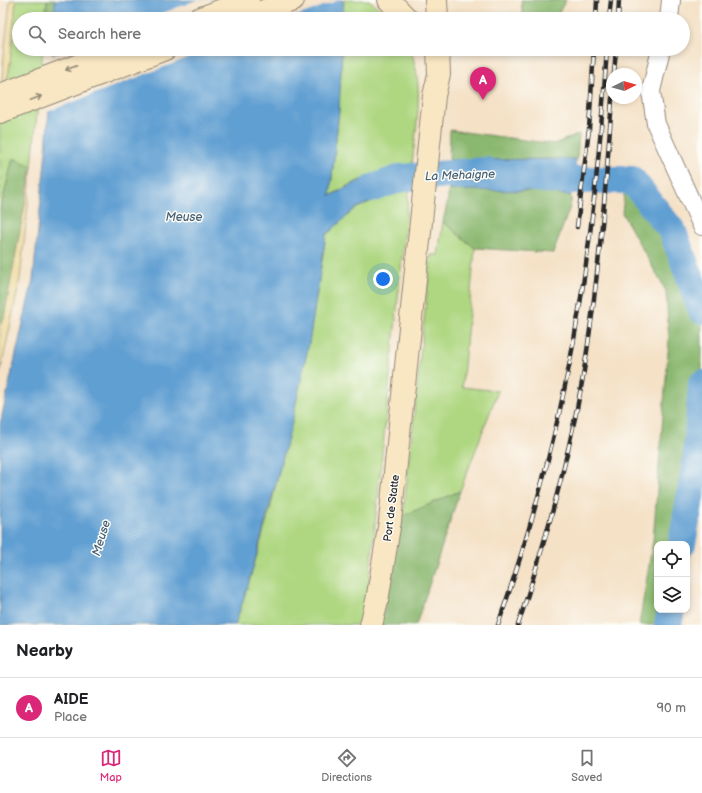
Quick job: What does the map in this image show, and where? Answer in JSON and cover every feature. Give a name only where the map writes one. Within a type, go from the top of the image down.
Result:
[{"type":"street","points":[[217,12],[248,0]]},
{"type":"street","points":[[261,12],[292,0]]},
{"type":"street","points":[[389,0],[400,12]]},
{"type":"street","points":[[436,0],[437,12]]},
{"type":"street","points":[[670,12],[671,0]]},
{"type":"street","points":[[0,95],[103,56]]},
{"type":"street","points":[[0,112],[147,56]]},
{"type":"street","points":[[424,56],[434,96]]},
{"type":"street","points":[[434,96],[439,74],[438,56]]},
{"type":"street","points":[[659,56],[651,91],[656,124],[696,194],[702,226]]},
{"type":"street","name":"Port de Statte","points":[[371,625],[377,601],[390,521],[434,96]]},
{"type":"green space","points":[[16,0],[47,0],[46,12],[15,12]]},
{"type":"green space","points":[[47,0],[55,0],[54,12],[46,12]]},
{"type":"green space","points":[[344,0],[369,0],[384,12],[343,12]]},
{"type":"green space","points":[[521,0],[566,0],[559,12],[522,12]]},
{"type":"green space","points":[[12,43],[12,56],[42,56],[32,166],[13,158],[0,211],[0,121],[10,64]]},
{"type":"green space","points":[[342,56],[412,56],[417,77],[418,107],[412,165],[369,176],[330,196],[339,111]]},
{"type":"green space","points":[[450,130],[554,144],[579,134],[577,159],[449,160]]},
{"type":"green space","points":[[13,158],[32,166],[4,318],[0,325],[0,211]]},
{"type":"green space","points":[[626,179],[632,180],[673,232],[702,298],[702,454],[688,541],[654,541],[654,613],[676,613],[674,625],[639,625],[653,541],[669,340],[666,291],[622,213]]},
{"type":"green space","points":[[409,190],[367,603],[362,625],[235,625],[270,510],[309,343],[326,235],[355,209],[380,197]]},
{"type":"green space","points":[[448,190],[540,191],[572,196],[570,207],[553,253],[475,248],[443,222],[448,199]]},
{"type":"green space","points":[[443,222],[475,248],[462,387],[498,391],[460,491],[403,516],[431,255],[438,255]]},
{"type":"green space","points":[[460,491],[416,625],[381,625],[403,516]]},
{"type":"sand","points":[[10,0],[16,0],[15,12],[12,12],[10,64],[0,121],[2,76]]},
{"type":"sand","points":[[32,166],[20,279],[0,374],[0,325],[4,318]]},
{"type":"water","points":[[55,0],[343,0],[343,12],[54,12]]},
{"type":"water","name":"Meuse","points":[[53,56],[342,56],[339,111],[330,196],[378,173],[412,165],[409,190],[380,197],[355,209],[326,235],[309,343],[291,427],[250,579],[235,625],[0,625],[0,424],[33,279],[46,150]]},
{"type":"water","points":[[577,159],[572,196],[540,191],[448,190],[449,160]]},
{"type":"pier","points":[[197,0],[339,0],[307,12],[165,12]]},
{"type":"pier","points":[[50,56],[193,56],[47,112]]},
{"type":"pier","points":[[577,157],[579,159],[574,196],[571,198]]},
{"type":"pier","points":[[449,158],[448,192],[446,190],[447,159]]},
{"type":"waterway","name":"La Mehaigne","points":[[373,188],[401,178],[486,171]]},
{"type":"waterway","name":"La Mehaigne","points":[[535,178],[556,180],[632,180],[673,232],[702,310]]},
{"type":"waterway","name":"La Mehaigne","points":[[683,541],[696,463],[702,384]]},
{"type":"waterway","name":"La Mehaigne","points":[[668,625],[670,613]]},
{"type":"railway","points":[[596,12],[597,0]]},
{"type":"railway","points":[[610,12],[611,0]]},
{"type":"railway","points":[[618,12],[619,0]]},
{"type":"railway","points":[[577,227],[589,129],[594,56]]},
{"type":"railway","points":[[498,625],[523,549],[545,472],[571,355],[592,216],[606,56]]},
{"type":"railway","points":[[614,68],[615,56]]},
{"type":"railway","points":[[518,625],[555,502],[583,377],[601,238],[612,104]]},
{"type":"place","name":"AIDE","points":[[483,100]]}]
